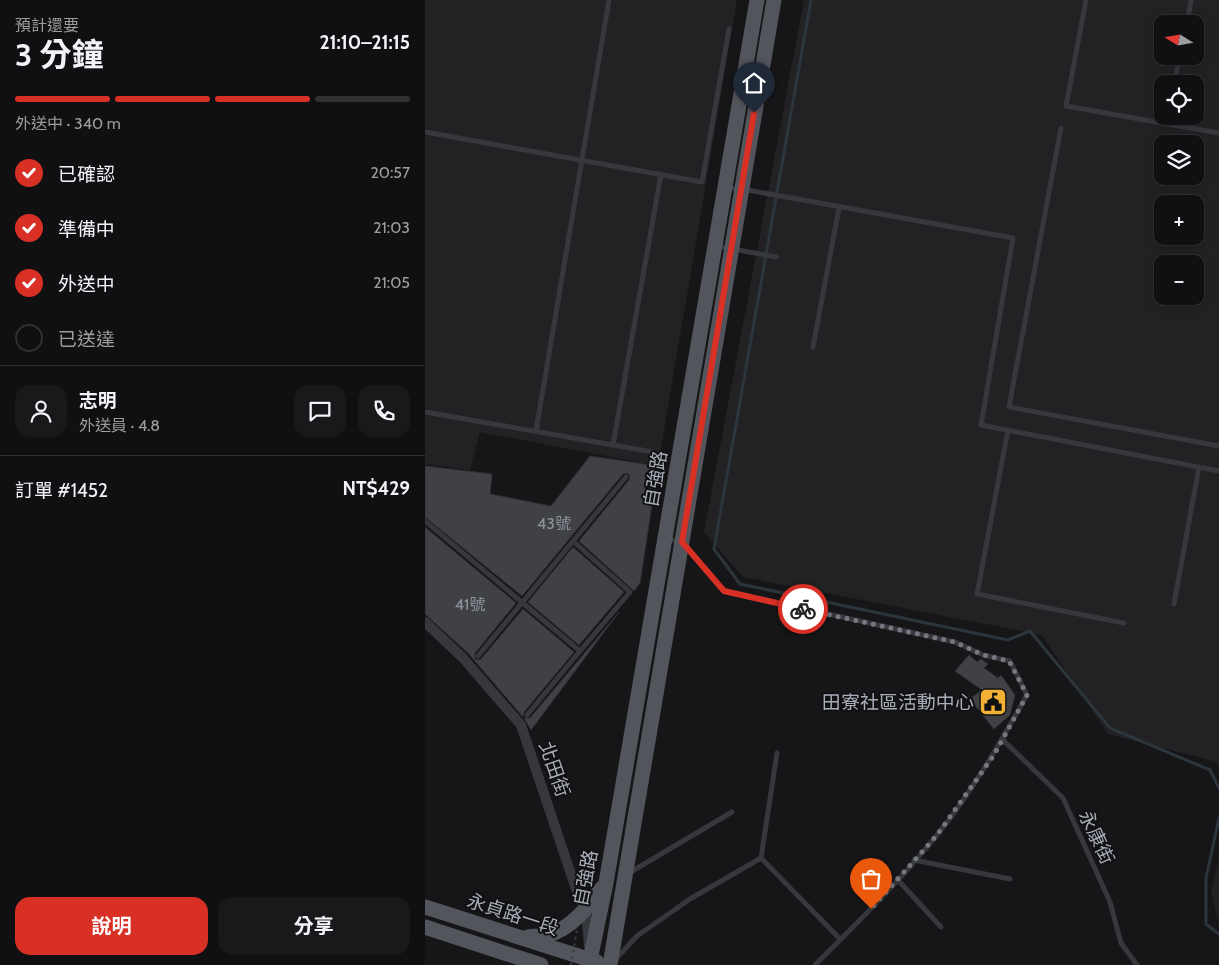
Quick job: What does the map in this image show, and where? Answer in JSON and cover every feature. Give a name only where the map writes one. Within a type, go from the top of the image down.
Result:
[{"type":"main road","name":"自強路","points":[[589,962],[605,883],[757,0]]},
{"type":"main road","name":"自強路","points":[[610,965],[774,0]]},
{"type":"main road","points":[[520,937],[549,934],[563,928],[586,909],[605,883]]},
{"type":"main road","name":"永貞路一段","points":[[425,907],[520,937],[589,962],[605,965]]},
{"type":"main road","name":"永貞路一段","points":[[425,927],[541,965]]},
{"type":"street","name":"北田街","points":[[425,622],[463,658],[521,725],[576,889],[586,909],[589,962]]},
{"type":"lane","points":[[536,431],[609,0]]},
{"type":"lane","points":[[1086,0],[1066,106],[1219,133]]},
{"type":"lane","points":[[1188,15],[1191,0]]},
{"type":"lane","points":[[425,132],[702,182],[729,30]]},
{"type":"lane","points":[[1061,128],[1009,407],[1219,446]]},
{"type":"lane","points":[[613,445],[661,174]]},
{"type":"lane","points":[[725,187],[1013,238],[981,425],[1219,471]]},
{"type":"lane","points":[[813,347],[839,208]]},
{"type":"lane","points":[[715,246],[776,257]]},
{"type":"lane","points":[[425,412],[653,452]]},
{"type":"lane","points":[[1008,430],[977,594],[1125,622]]},
{"type":"lane","points":[[1174,604],[1199,467]]},
{"type":"lane","points":[[478,656],[626,477]]},
{"type":"lane","points":[[425,530],[427,523],[580,651]]},
{"type":"lane","points":[[665,539],[682,542],[724,591],[955,642],[983,655],[1009,661],[1027,695],[994,755],[937,835],[858,923],[815,965]]},
{"type":"lane","points":[[527,715],[630,592],[574,542]]},
{"type":"lane","name":"永康街","points":[[1003,738],[1063,798],[1110,902],[1121,943],[1137,965]]},
{"type":"lane","points":[[761,858],[777,753]]},
{"type":"lane","points":[[626,875],[732,812]]},
{"type":"lane","points":[[761,858],[840,939]]},
{"type":"lane","points":[[610,965],[637,936],[690,899],[761,858]]},
{"type":"lane","points":[[914,860],[1010,878]]},
{"type":"lane","points":[[897,879],[941,927]]},
{"type":"path","points":[[571,965],[577,929]]},
{"type":"shaded area","points":[[425,0],[737,0],[658,466],[480,432],[470,470],[425,464]]},
{"type":"shaded area","points":[[804,0],[1219,0],[1219,770],[1217,762],[1108,734],[1042,635],[743,577],[704,532]]},
{"type":"shaded area","points":[[1219,858],[1219,926],[1211,891]]},
{"type":"building","points":[[590,456],[658,466],[640,583],[634,591],[579,541],[629,480],[630,476],[627,473],[623,474],[522,596],[425,517],[425,466],[492,474],[490,494],[551,506]]},
{"type":"building","points":[[425,527],[516,603],[475,653],[475,659],[481,659],[523,609],[574,652],[524,712],[523,717],[468,653],[425,614]]},
{"type":"building","points":[[573,547],[624,592],[579,645],[528,602]]},
{"type":"building","points":[[619,612],[531,730],[524,718],[530,718]]},
{"type":"building","name":"田寮社區活動中心","points":[[969,655],[977,662],[981,659],[988,664],[984,668],[998,678],[1001,675],[1015,695],[1010,715],[994,729],[970,699],[982,690],[955,671]]},
{"type":"waterway","points":[[811,0],[714,549],[740,584],[1008,640],[1030,631],[1110,728],[1210,770],[1219,788]]},
{"type":"waterway","points":[[1219,818],[1206,878],[1206,924],[1219,934]]},
{"type":"way so far","points":[[803,609],[955,642],[983,655],[1009,661],[1027,695],[994,755],[937,835],[871,909]]},
{"type":"place","name":"田寮社區活動中心","points":[[993,702]]},
{"type":"route","points":[[754,113],[682,542],[724,591],[803,609]]}]
